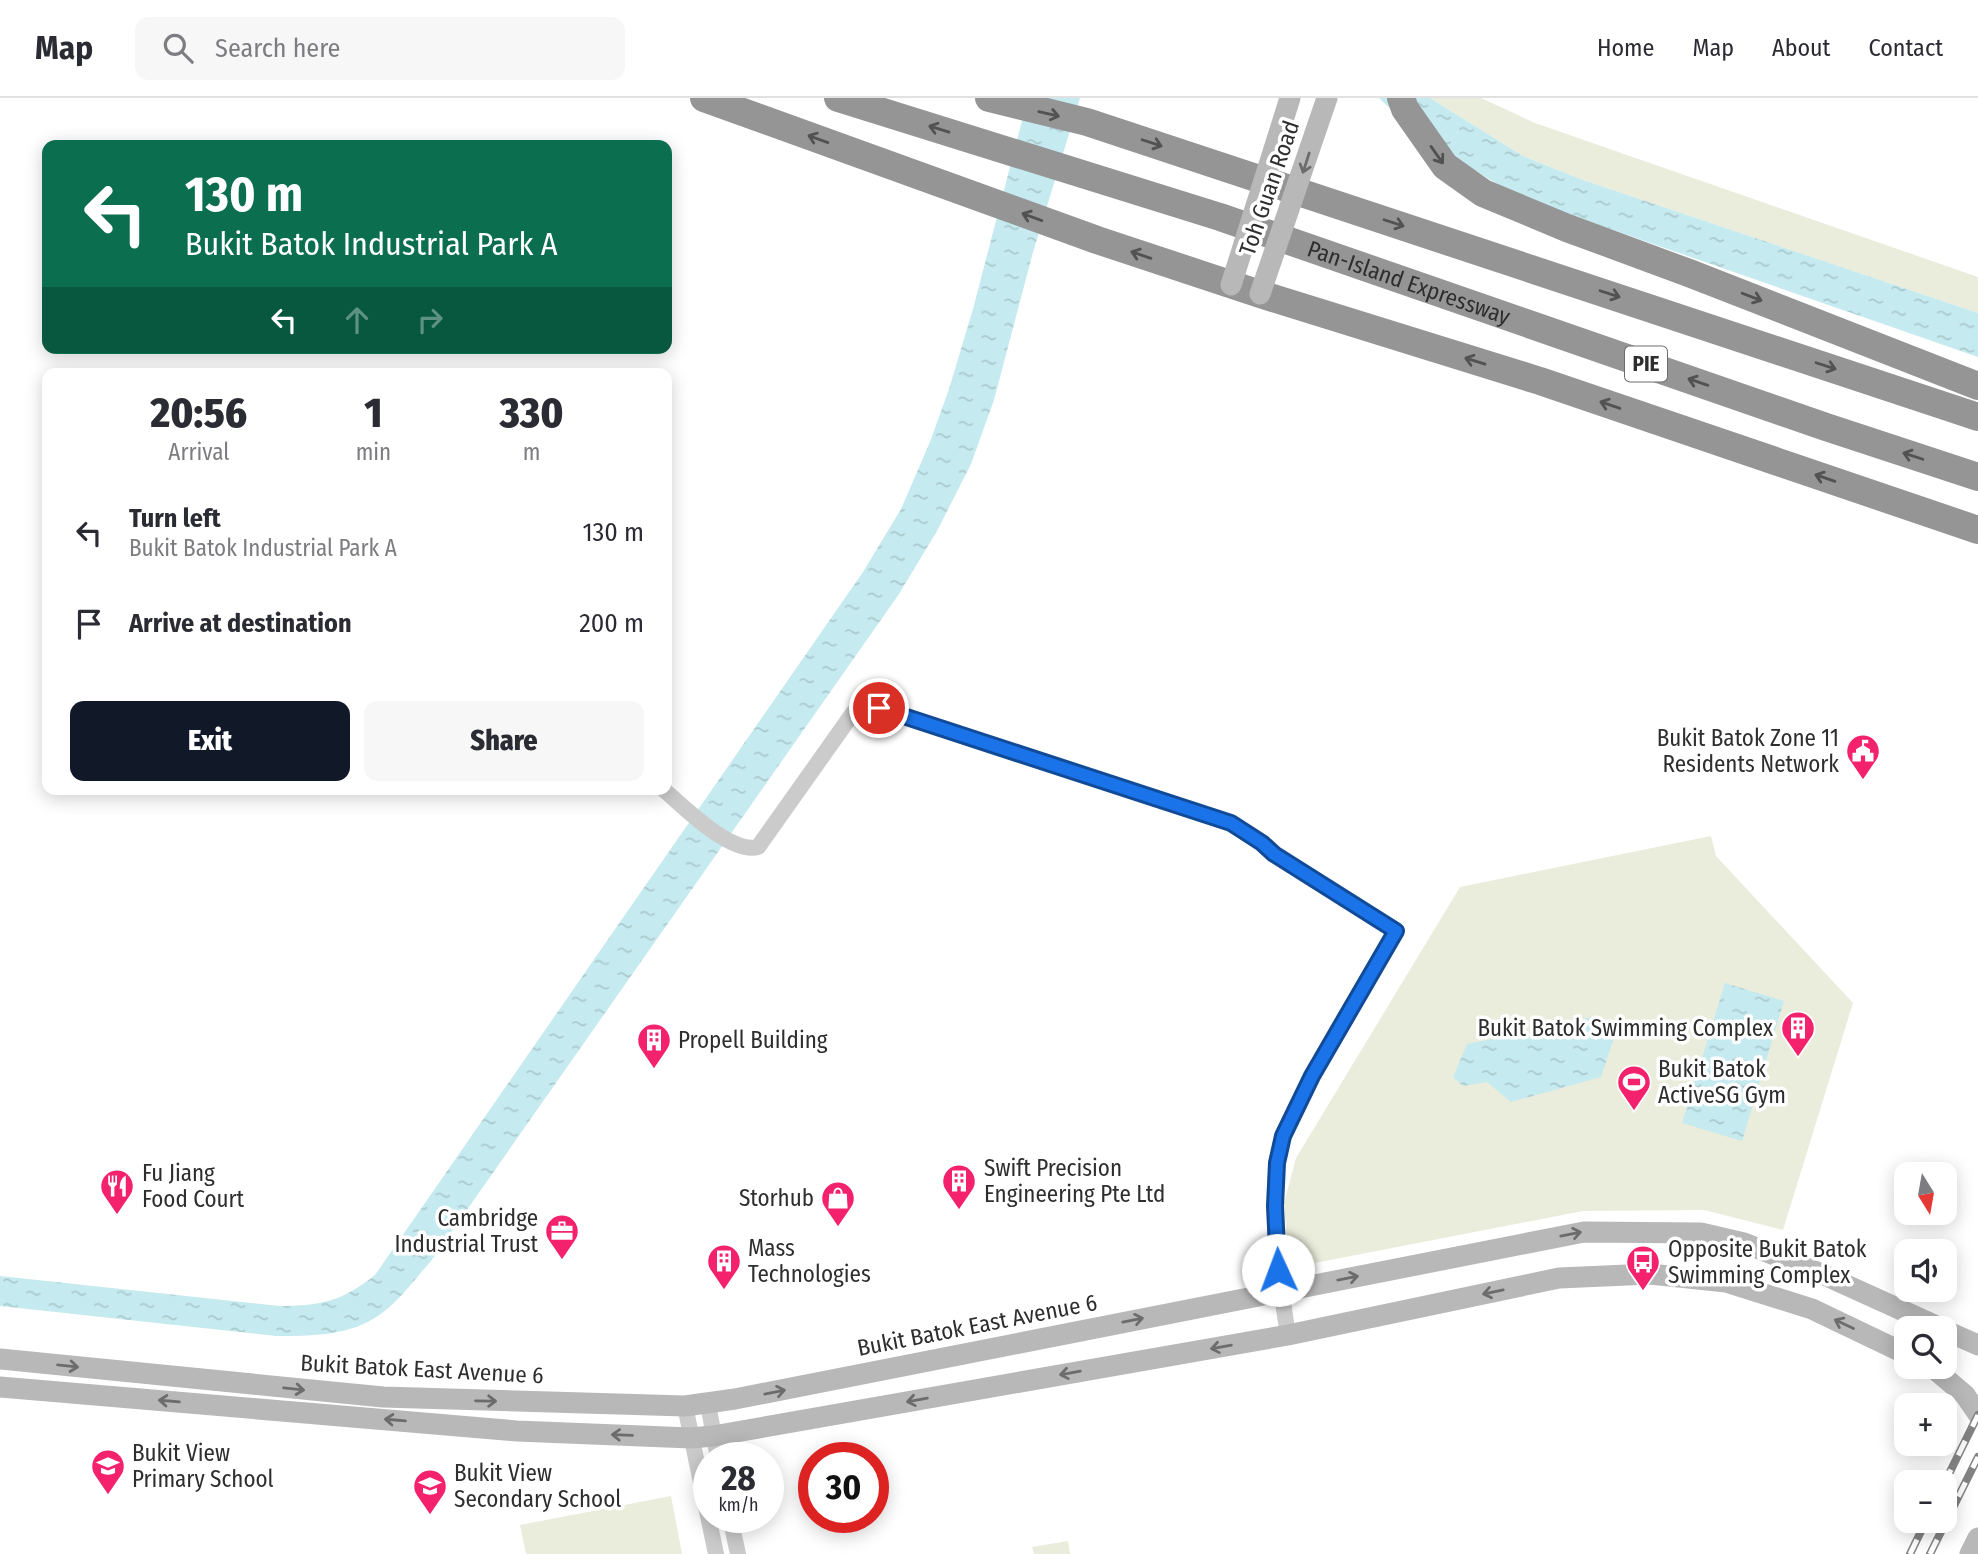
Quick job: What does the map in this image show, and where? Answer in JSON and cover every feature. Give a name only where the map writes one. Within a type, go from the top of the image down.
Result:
[{"type":"highway","points":[[704,98],[1097,240],[1260,295],[1540,381],[1978,530]]},
{"type":"highway","name":"Pan-Island Expressway","points":[[838,98],[1232,221],[1978,477]]},
{"type":"highway","points":[[1401,98],[1405,110],[1445,166],[1483,194],[1978,386]]},
{"type":"highway","name":"PIE","points":[[1000,101],[1087,122],[1978,417]]},
{"type":"main road","name":"Toh Guan Road","points":[[1231,285],[1290,98]]},
{"type":"main road","name":"Toh Guan Road","points":[[1260,295],[1327,98]]},
{"type":"main road","name":"Bukit Batok East Avenue 6","points":[[0,1359],[383,1397],[685,1406],[708,1404],[1584,1232],[1701,1233],[1744,1243],[1822,1274],[1914,1316]]},
{"type":"main road","points":[[0,1387],[517,1431],[691,1438],[1288,1335],[1559,1278],[1650,1274],[1726,1282],[1812,1309],[1894,1348]]},
{"type":"main road","name":"Bukit Batok East Avenue 6","points":[[1957,1335],[1975,1342]]},
{"type":"main road","points":[[1957,1378],[1978,1388]]},
{"type":"main road","points":[[1947,1379],[1965,1395],[1978,1414]]},
{"type":"main road","points":[[1970,1554],[1978,1538]]},
{"type":"street","points":[[670,795],[733,844],[750,848],[762,844],[853,713],[861,708],[879,708],[1231,823],[1396,931],[1312,1076],[1283,1136],[1277,1163],[1275,1206],[1277,1265],[1288,1335]]},
{"type":"street","points":[[708,1404],[714,1442]]},
{"type":"street","points":[[685,1406],[716,1554]]},
{"type":"street","points":[[733,1533],[738,1554]]},
{"type":"green space","points":[[1430,98],[1481,98],[1535,123],[1978,277],[1978,313],[1583,180],[1523,156]]},
{"type":"green space","points":[[1711,836],[1716,856],[1853,1003],[1783,1230],[1704,1210],[1583,1211],[1289,1268],[1284,1203],[1296,1158],[1460,887]]},
{"type":"green space","points":[[671,1496],[682,1554],[526,1554],[520,1525]]},
{"type":"green space","points":[[1068,1541],[1070,1554],[1034,1554],[1032,1547]]},
{"type":"water","points":[[1028,98],[1080,98],[1033,252],[994,400],[971,464],[937,531],[899,594],[431,1261],[404,1293],[381,1314],[362,1325],[326,1334],[301,1336],[276,1336],[0,1306],[0,1276],[279,1306],[307,1305],[331,1300],[352,1291],[375,1275],[863,572],[901,509],[949,389],[973,309]]},
{"type":"water","points":[[1379,98],[1430,98],[1523,156],[1583,180],[1978,313],[1978,357],[1521,198],[1429,140]]},
{"type":"water","points":[[1725,983],[1784,1001],[1742,1141],[1682,1123]]},
{"type":"water","points":[[1593,1017],[1614,1038],[1601,1077],[1511,1102],[1487,1082],[1463,1086],[1453,1077],[1467,1044],[1523,1033],[1536,1039],[1570,1034],[1581,1019]]},
{"type":"railway","points":[[1951,1470],[1978,1415]]},
{"type":"railway","points":[[1930,1554],[1978,1457]]},
{"type":"railway","points":[[1910,1554],[1920,1533]]},
{"type":"place","name":"Bukit Batok Zone 11 Residents Network","points":[[1863,781]]},
{"type":"place","name":"Bukit Batok Swimming Complex","points":[[1798,1058]]},
{"type":"place","name":"Propell Building","points":[[654,1070]]},
{"type":"place","name":"Bukit Batok ActiveSG Gym","points":[[1634,1112]]},
{"type":"place","name":"Swift Precision Engineering Pte Ltd","points":[[959,1211]]},
{"type":"place","name":"Fu Jiang Food Court","points":[[117,1216]]},
{"type":"place","name":"Storhub","points":[[838,1228]]},
{"type":"place","name":"Cambridge Industrial Trust","points":[[562,1261]]},
{"type":"place","name":"Mass Technologies","points":[[724,1291]]},
{"type":"place","name":"Opposite Bukit Batok Swimming Complex","points":[[1643,1292]]},
{"type":"place","name":"Bukit View Primary School","points":[[108,1496]]},
{"type":"place","name":"Bukit View Secondary School","points":[[430,1516]]},
{"type":"route","points":[[879,708],[1219,817],[1396,931],[1312,1076],[1283,1136],[1277,1163],[1275,1206],[1278,1270]]}]
